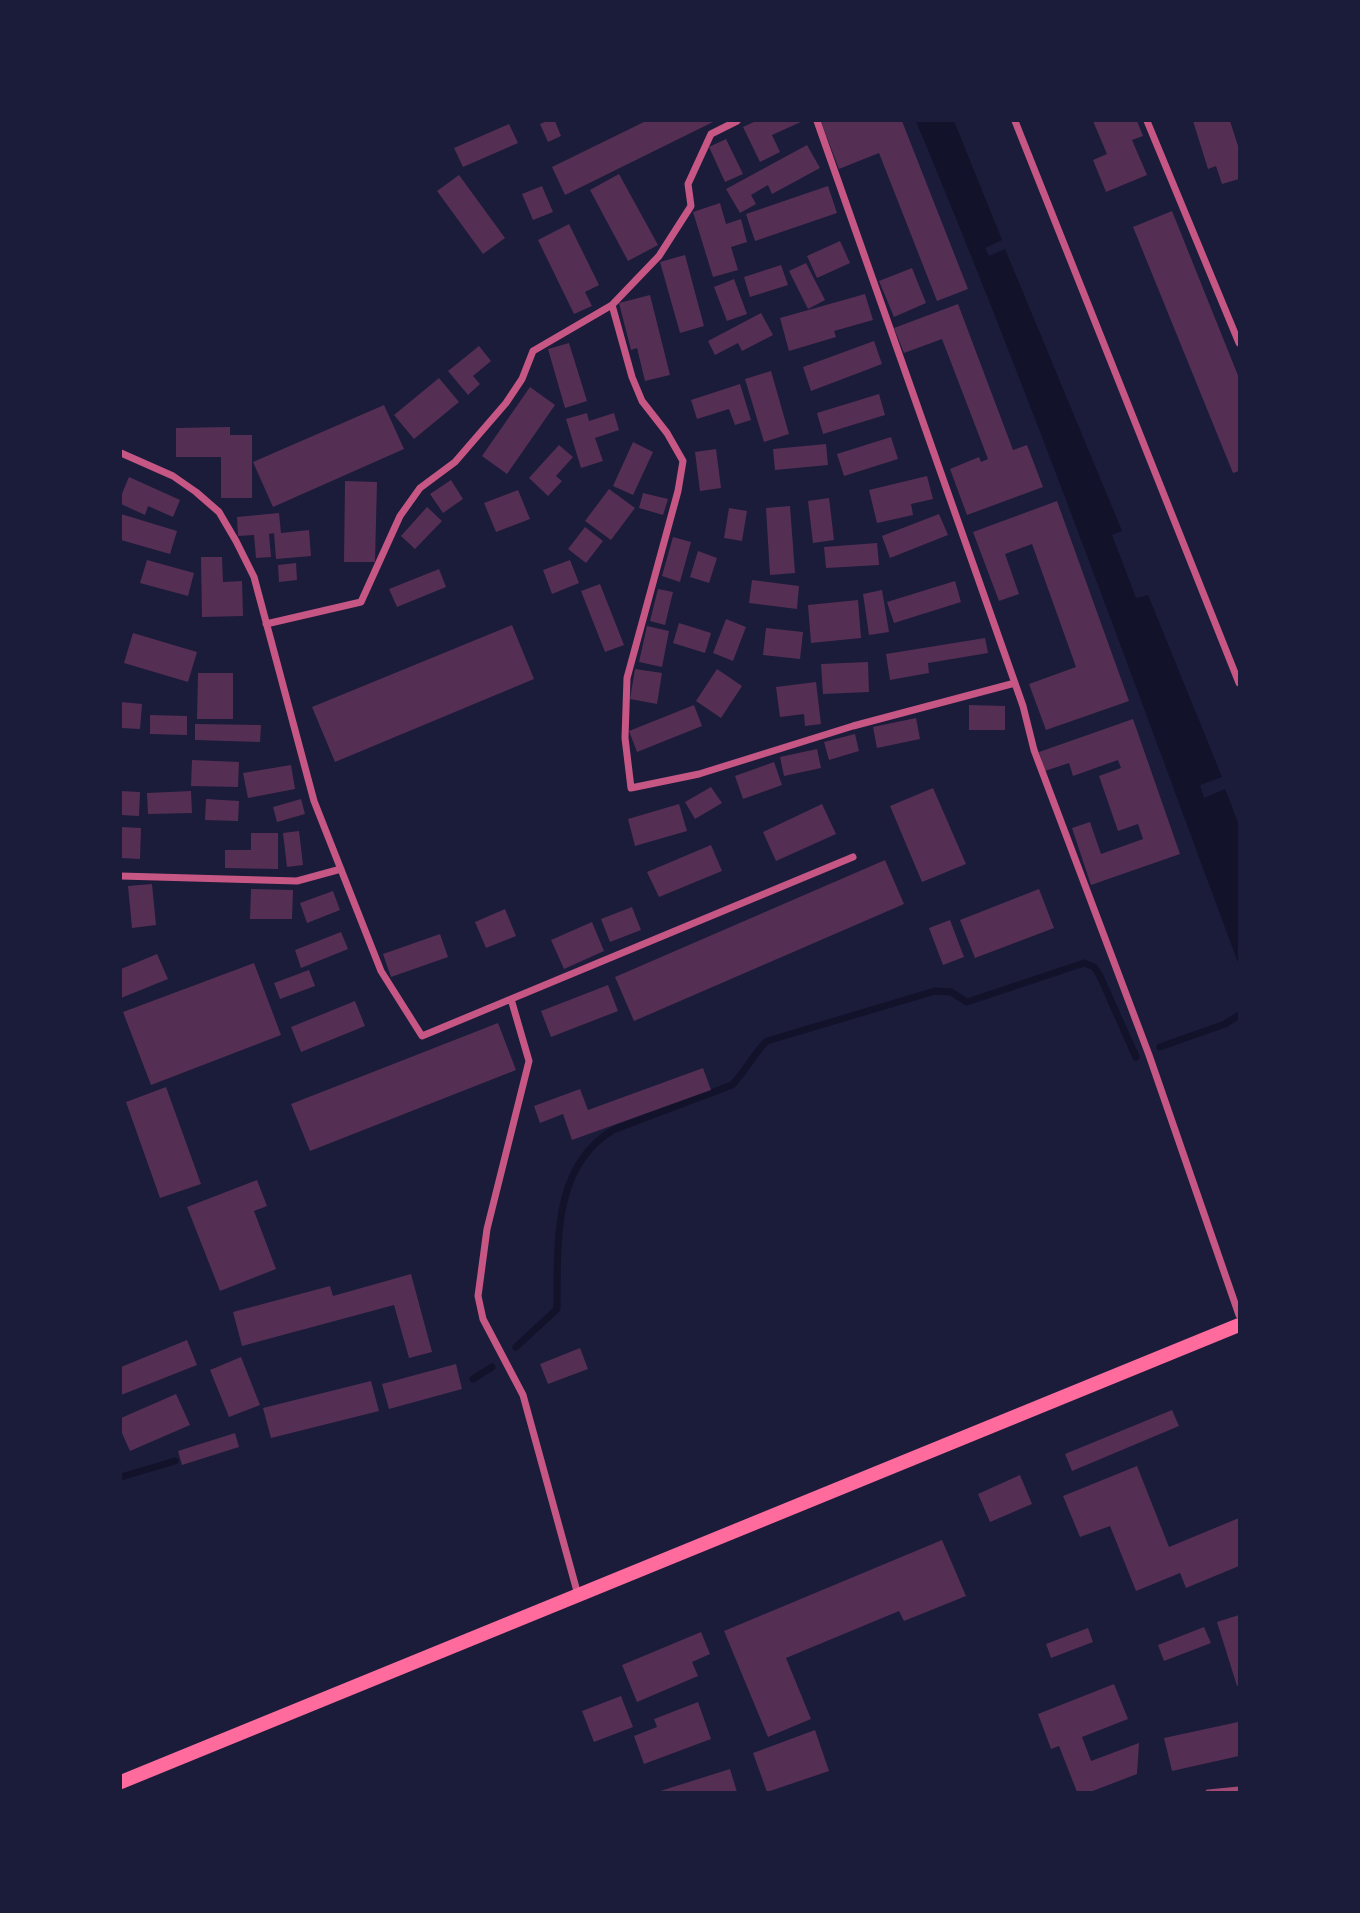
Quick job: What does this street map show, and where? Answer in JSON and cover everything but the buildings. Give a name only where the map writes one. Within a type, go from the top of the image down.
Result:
[{"type":"main road","points":[[121,1782],[1239,1325]]},
{"type":"street","points":[[266,624],[361,602],[400,516],[420,488],[455,462],[506,403],[522,379],[533,351],[612,305],[659,256],[691,206],[688,184],[711,134],[737,121]]},
{"type":"street","points":[[817,121],[1015,683],[1034,750],[1149,1055],[1239,1315]]},
{"type":"street","points":[[1015,121],[1239,683]]},
{"type":"street","points":[[1147,121],[1239,343]]},
{"type":"street","points":[[612,305],[632,377],[642,401],[667,433],[683,461],[678,491],[627,678],[625,738],[631,788],[699,774],[853,726],[1015,683]]},
{"type":"street","points":[[121,453],[173,476],[196,492],[219,512],[236,541],[254,577],[314,801],[380,971],[422,1036],[853,857]]},
{"type":"street","points":[[121,876],[297,881],[341,869]]},
{"type":"street","points":[[511,999],[529,1061],[487,1229],[478,1296],[483,1320],[523,1395],[579,1597]]},
{"type":"shaded area","points":[[916,121],[954,121],[1002,240],[985,248],[989,256],[1005,249],[1122,531],[1112,535],[1136,598],[1148,595],[1222,777],[1200,785],[1204,798],[1225,789],[1239,825],[1239,965],[1041,436]]},
{"type":"waterway","points":[[516,1347],[557,1309],[557,1260],[562,1210],[578,1165],[593,1146],[613,1130],[732,1085],[767,1041],[935,991],[951,992],[967,1002],[1084,963],[1094,967],[1099,974],[1136,1057]]},
{"type":"waterway","points":[[1160,1047],[1225,1024],[1239,1015]]},
{"type":"waterway","points":[[473,1379],[492,1367]]},
{"type":"waterway","points":[[121,1477],[175,1461]]},
{"type":"railway","points":[[1208,1792],[1239,1789]]}]
